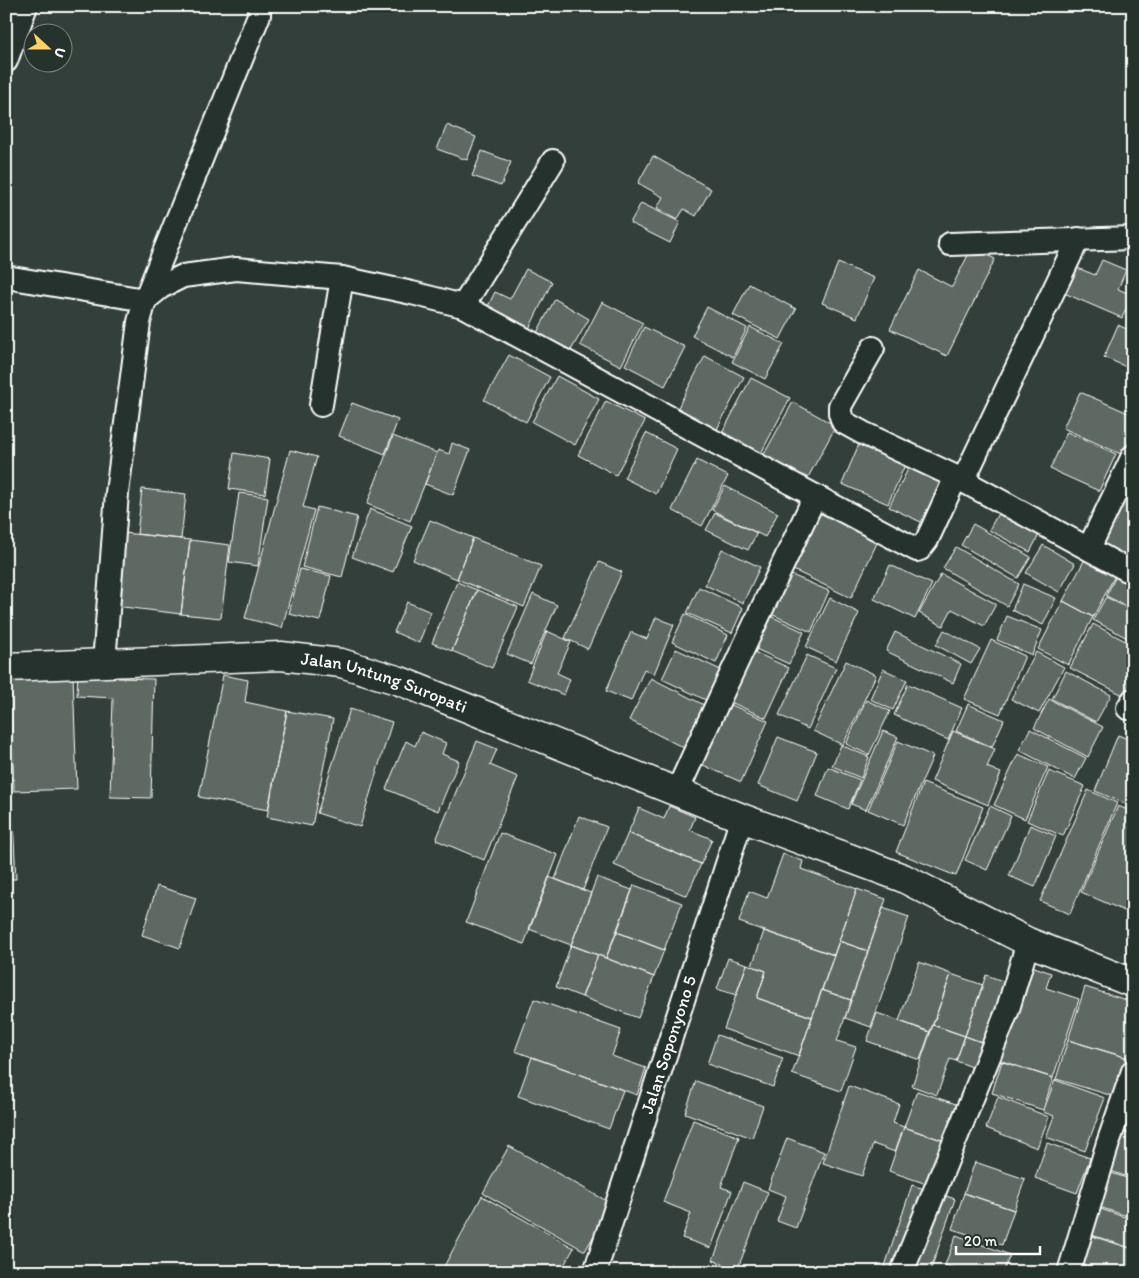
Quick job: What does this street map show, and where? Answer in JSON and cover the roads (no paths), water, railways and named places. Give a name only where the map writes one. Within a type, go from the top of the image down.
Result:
[{"type":"main road","name":"Jalan Untung Suropati","points":[[6,667],[281,656],[341,663],[400,681],[742,818],[903,878],[1028,942],[1133,983]]},
{"type":"street","points":[[6,61],[26,6]]},
{"type":"street","points":[[104,663],[118,494],[140,322],[145,300],[259,15]]},
{"type":"street","points":[[463,306],[553,161]]},
{"type":"street","points":[[950,244],[1133,238]]},
{"type":"street","points":[[6,277],[145,300],[161,287],[184,276],[236,269],[342,278],[412,292],[463,306],[917,550],[927,540],[959,479],[1078,239]]},
{"type":"street","points":[[321,406],[342,278]]},
{"type":"street","points":[[874,348],[840,406],[843,422],[959,479],[1133,573]]},
{"type":"street","points":[[1089,548],[1133,456]]},
{"type":"street","points":[[677,792],[815,496]]},
{"type":"street","name":"Jalan Soponyono 5","points":[[595,1272],[742,818]]},
{"type":"street","points":[[902,1272],[1007,1012],[1028,942]]},
{"type":"street","points":[[1069,1272],[1108,1142],[1133,1071]]}]
